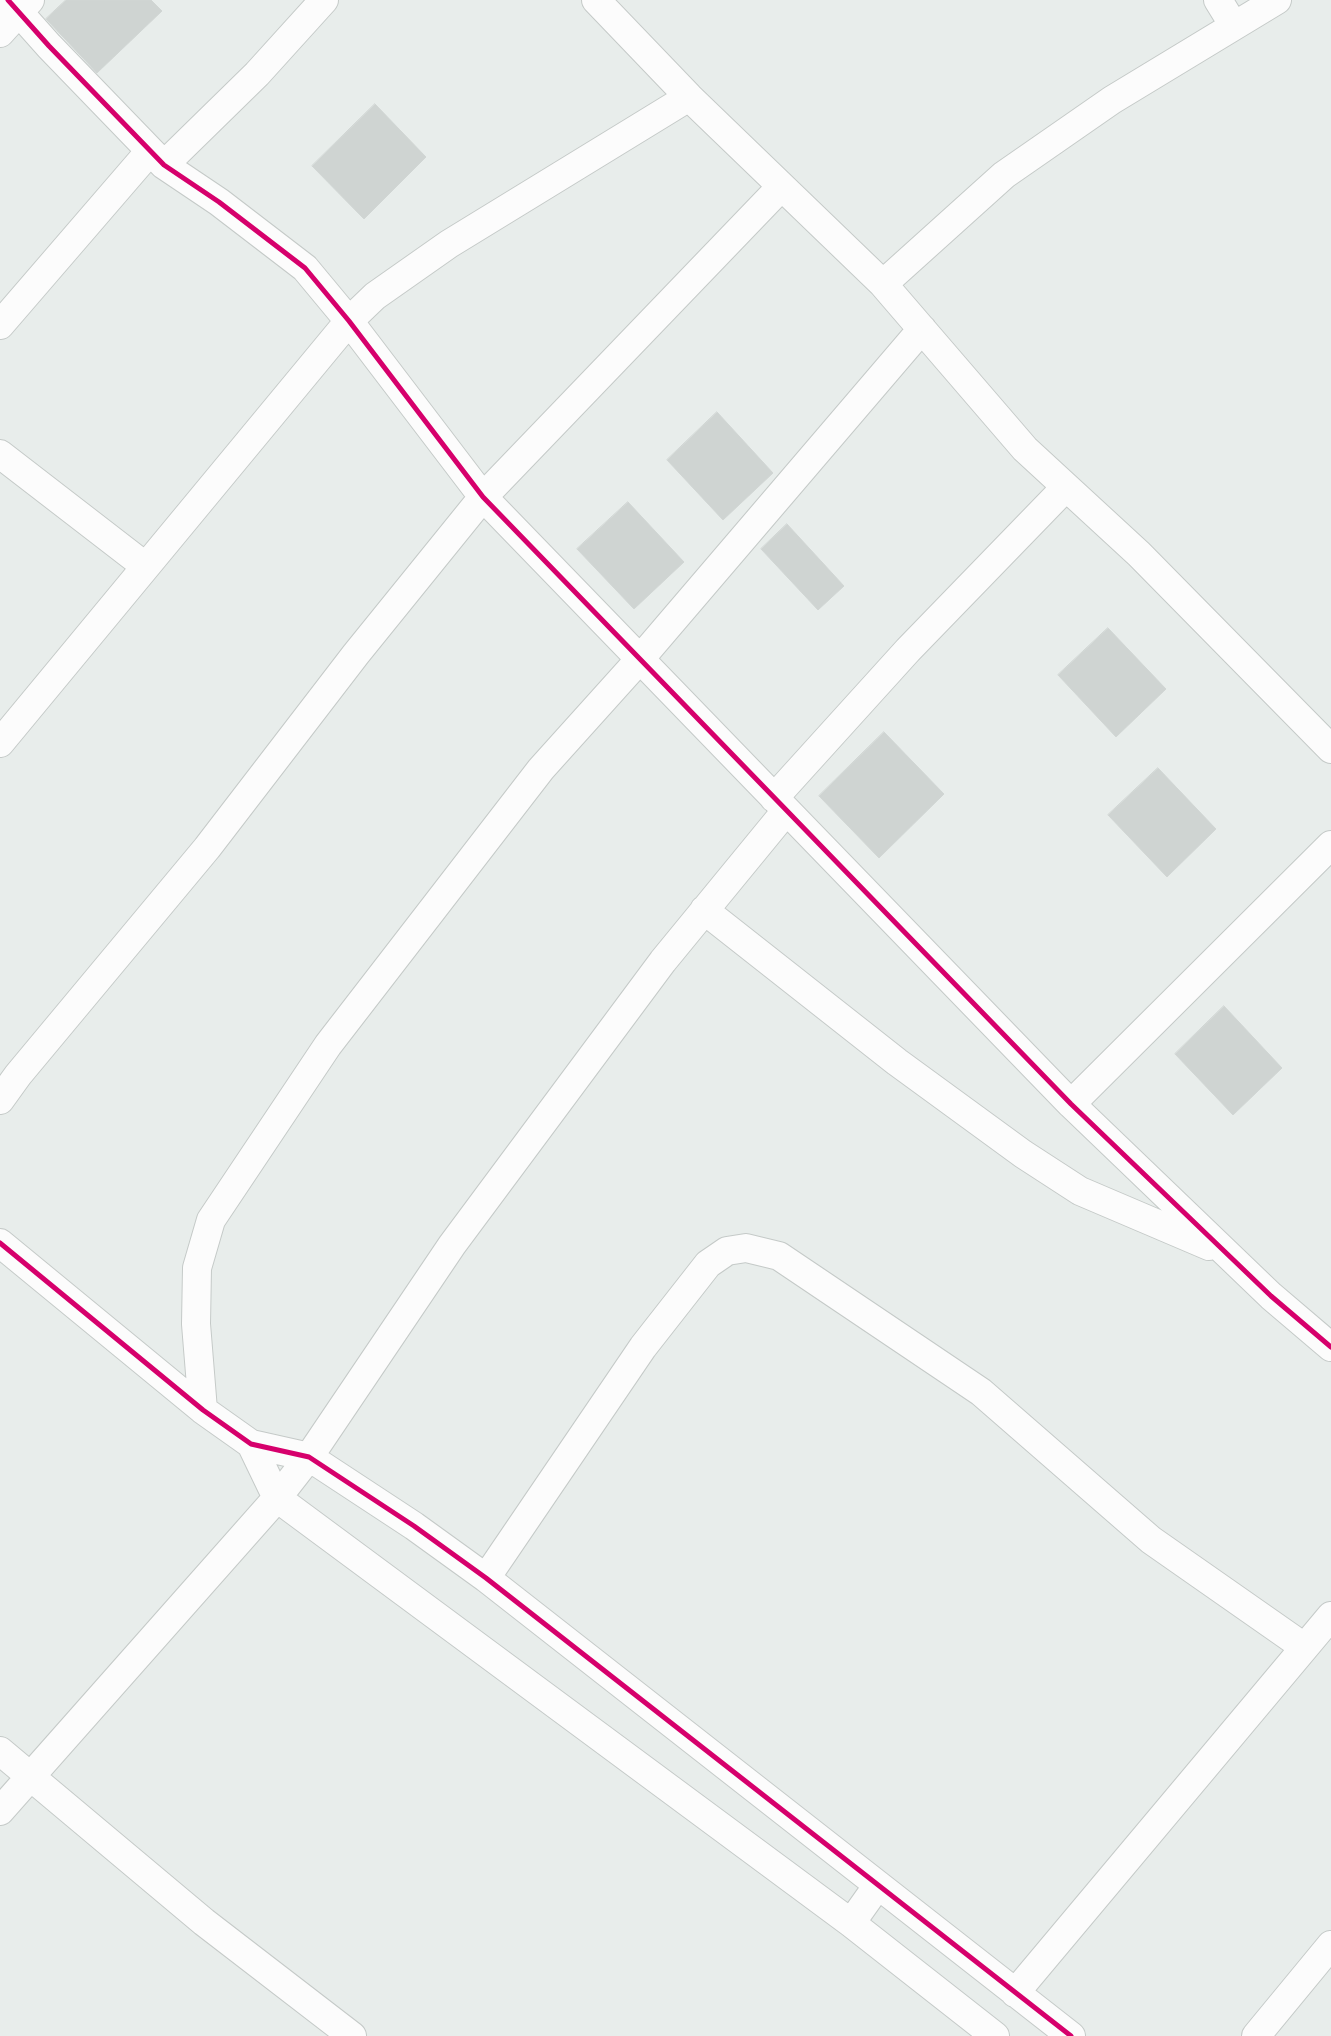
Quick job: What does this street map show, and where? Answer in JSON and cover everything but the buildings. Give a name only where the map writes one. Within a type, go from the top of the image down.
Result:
[{"type":"street","points":[[0,325],[157,158],[257,74],[324,0]]},
{"type":"street","points":[[596,0],[689,97],[781,188],[883,284],[1025,449],[1139,554],[1331,749]]},
{"type":"street","points":[[1218,0],[1234,26]]},
{"type":"street","points":[[883,284],[1004,174],[1112,100],[1277,0]]},
{"type":"street","points":[[0,34],[19,4],[157,158],[306,268],[349,321],[483,497],[1071,1104],[1271,1296],[1331,1347]]},
{"type":"street","points":[[0,743],[349,321],[375,296],[449,244],[689,97]]},
{"type":"street","points":[[0,1100],[18,1075],[207,848],[356,654],[483,497],[781,188]]},
{"type":"street","points":[[203,1410],[196,1324],[197,1268],[211,1220],[334,1037],[541,769],[640,659],[922,329]]},
{"type":"street","points":[[0,454],[145,566]]},
{"type":"street","points":[[0,1811],[277,1498],[309,1457],[452,1245],[663,960],[704,910],[780,804],[908,650],[1066,487]]},
{"type":"street","points":[[1071,1104],[1331,845]]},
{"type":"street","points":[[704,910],[897,1062],[1023,1154],[1080,1191],[1225,1252]]},
{"type":"street","points":[[0,1243],[203,1410],[251,1444],[309,1457],[414,1526],[486,1578],[1071,2036]]},
{"type":"street","points":[[486,1578],[649,1340],[708,1264],[727,1251],[746,1248],[779,1256],[981,1392],[1151,1540],[1304,1647]]},
{"type":"street","points":[[251,1444],[277,1498],[851,1923],[995,2036]]},
{"type":"street","points":[[1015,1993],[1331,1616]]},
{"type":"street","points":[[0,1751],[30,1775],[75,1816],[204,1922],[352,2036]]},
{"type":"street","points":[[851,1923],[878,1885]]},
{"type":"street","points":[[1256,2036],[1331,1945]]},
{"type":"cycle path","points":[[8,0],[49,46],[164,165],[219,202],[305,268],[349,321],[483,497],[1071,1104],[1271,1296],[1331,1347]]},
{"type":"cycle path","points":[[0,1243],[203,1410],[251,1444],[309,1457],[414,1526],[486,1578],[1071,2036]]}]
